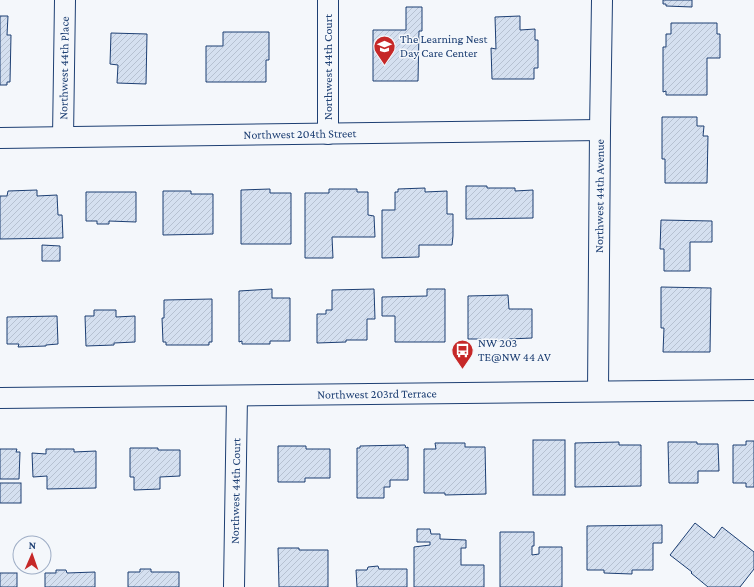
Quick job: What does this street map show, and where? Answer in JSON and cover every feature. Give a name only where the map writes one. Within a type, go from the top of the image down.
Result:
[{"type":"street","name":"Northwest 44th Place","points":[[63,137],[65,0]]},
{"type":"street","name":"Northwest 44th Court","points":[[328,0],[328,134]]},
{"type":"street","name":"Northwest 44th Avenue","points":[[598,391],[602,0]]},
{"type":"street","name":"Northwest 204th Street","points":[[0,138],[600,130]]},
{"type":"street","name":"Northwest 203rd Terrace","points":[[0,398],[754,390]]},
{"type":"street","name":"Northwest 44th Court","points":[[234,587],[237,396]]},
{"type":"building","points":[[663,0],[692,0],[692,7],[666,6],[666,4],[663,4]]},
{"type":"building","points":[[406,7],[422,7],[422,31],[419,31],[418,81],[373,81],[373,30],[406,30]]},
{"type":"building","points":[[0,16],[8,16],[7,35],[11,35],[10,82],[7,82],[7,85],[0,85]]},
{"type":"building","points":[[520,16],[520,30],[535,29],[535,40],[538,40],[538,68],[534,68],[534,79],[492,79],[491,48],[496,49],[495,17]]},
{"type":"building","points":[[671,23],[717,23],[717,34],[720,34],[720,58],[707,58],[707,95],[666,95],[666,91],[663,92],[663,47],[666,47],[666,34],[671,34]]},
{"type":"building","points":[[223,32],[269,32],[269,60],[266,60],[266,82],[206,82],[206,46],[223,46]]},
{"type":"building","points":[[111,33],[147,34],[146,84],[117,83],[118,65],[110,64]]},
{"type":"building","points":[[662,117],[697,117],[697,126],[704,126],[703,136],[708,136],[707,183],[665,183],[665,159],[662,159]]},
{"type":"building","points":[[466,186],[515,188],[515,191],[533,190],[533,218],[466,219]]},
{"type":"building","points":[[425,188],[425,192],[447,191],[447,214],[453,214],[452,245],[419,245],[419,257],[382,258],[382,210],[395,210],[395,192],[398,192],[398,189]]},
{"type":"building","points":[[270,189],[270,193],[291,193],[291,244],[241,244],[241,190]]},
{"type":"building","points":[[329,189],[357,189],[357,192],[368,192],[368,215],[374,216],[375,237],[332,237],[333,258],[305,258],[305,193],[329,193]]},
{"type":"building","points":[[37,190],[37,196],[57,195],[58,215],[62,215],[63,238],[0,239],[0,196],[7,196],[8,191]]},
{"type":"building","points":[[163,191],[191,191],[191,194],[213,194],[213,234],[163,235]]},
{"type":"building","points":[[86,192],[136,192],[136,222],[109,221],[109,224],[97,224],[97,221],[86,221]]},
{"type":"building","points":[[661,220],[712,221],[712,242],[690,242],[690,271],[664,271],[664,249],[660,249]]},
{"type":"building","points":[[42,245],[60,246],[60,261],[42,261]]},
{"type":"building","points":[[661,287],[711,288],[710,352],[663,352],[664,328],[661,328]]},
{"type":"building","points":[[272,289],[272,298],[290,298],[290,341],[270,341],[270,344],[242,344],[242,341],[239,342],[239,291]]},
{"type":"building","points":[[374,289],[375,319],[367,319],[367,340],[346,340],[346,342],[317,343],[317,314],[326,314],[326,310],[332,310],[332,290]]},
{"type":"building","points":[[427,289],[445,289],[445,342],[395,342],[395,316],[382,316],[382,297],[427,296]]},
{"type":"building","points":[[508,295],[509,309],[532,309],[532,338],[481,342],[481,339],[468,339],[468,296]]},
{"type":"building","points":[[212,299],[212,342],[209,342],[209,345],[166,345],[166,342],[163,342],[162,318],[164,318],[164,300]]},
{"type":"building","points":[[94,310],[116,310],[116,317],[135,316],[135,342],[114,343],[114,345],[86,346],[85,316],[94,316]]},
{"type":"building","points":[[57,316],[58,344],[18,347],[19,344],[7,344],[7,317]]},
{"type":"building","points":[[533,440],[565,440],[565,495],[533,495]]},
{"type":"building","points":[[746,441],[754,441],[754,487],[746,487],[746,483],[733,483],[733,445],[746,445]]},
{"type":"building","points":[[619,442],[619,445],[641,445],[641,486],[575,487],[575,443]]},
{"type":"building","points":[[668,442],[718,444],[719,471],[698,471],[698,483],[669,483]]},
{"type":"building","points":[[435,443],[465,443],[465,447],[485,447],[486,494],[445,495],[445,493],[424,493],[424,449],[436,449]]},
{"type":"building","points":[[405,445],[406,448],[408,447],[408,480],[390,480],[390,487],[384,487],[384,498],[357,498],[357,448],[360,448],[360,446]]},
{"type":"building","points":[[278,446],[306,446],[306,449],[330,449],[330,478],[305,478],[305,482],[278,482]]},
{"type":"building","points":[[130,448],[180,450],[180,476],[160,477],[160,489],[134,490],[134,477],[130,477]]},
{"type":"building","points":[[0,449],[17,449],[16,452],[20,452],[19,479],[0,479]]},
{"type":"building","points":[[46,449],[74,449],[74,452],[96,451],[96,488],[47,489],[47,476],[33,477],[32,453],[46,454]]},
{"type":"building","points":[[0,483],[21,483],[21,503],[0,503]]},
{"type":"building","points":[[695,523],[714,538],[722,527],[754,552],[754,569],[740,587],[708,587],[670,555]]},
{"type":"building","points":[[662,525],[662,543],[653,543],[653,570],[632,570],[632,574],[604,573],[604,570],[587,570],[587,526]]},
{"type":"building","points":[[417,529],[430,529],[431,534],[440,534],[440,539],[466,540],[466,548],[461,548],[461,565],[484,565],[484,587],[414,587],[414,547],[430,545],[430,542],[417,542]]},
{"type":"building","points":[[500,532],[534,532],[534,546],[532,546],[532,555],[539,554],[539,547],[562,547],[562,587],[500,587]]},
{"type":"building","points":[[278,548],[328,550],[328,587],[279,587]]},
{"type":"building","points":[[378,566],[379,569],[407,569],[407,587],[357,587],[356,570],[367,570],[368,567]]},
{"type":"building","points":[[140,569],[151,569],[151,572],[179,572],[179,587],[128,587],[128,572],[140,572]]},
{"type":"building","points":[[56,570],[66,570],[67,573],[95,572],[95,587],[45,587],[45,575],[52,575],[52,573],[56,573]]},
{"type":"building","points":[[0,573],[12,573],[12,575],[17,575],[17,587],[0,587]]},
{"type":"place","name":"The Learning Nest Day Care Center","points":[[385,66]]},
{"type":"place","name":"NW 203 TE@NW 44 AV","points":[[462,370]]}]
